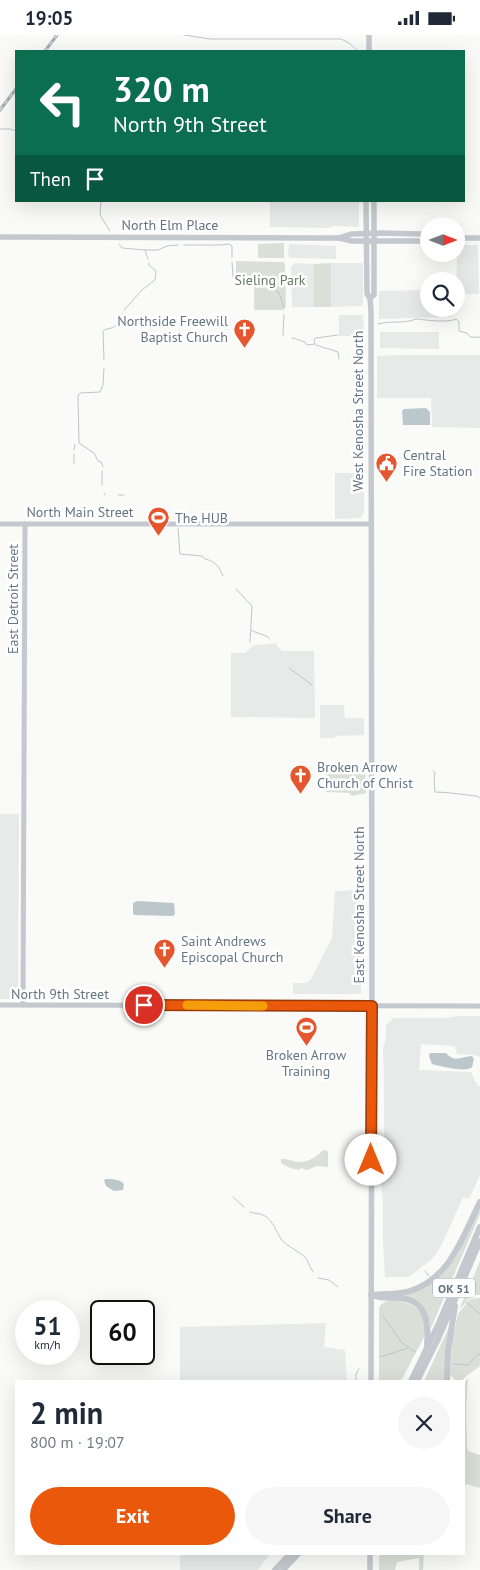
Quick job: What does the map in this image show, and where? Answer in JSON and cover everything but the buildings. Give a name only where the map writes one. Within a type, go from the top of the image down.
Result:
[{"type":"highway","points":[[371,1295],[410,1291],[433,1280],[449,1263],[480,1202]]},
{"type":"highway","name":"OK 51","points":[[412,1380],[480,1227]]},
{"type":"highway","name":"OK 51","points":[[418,1380],[438,1339],[480,1241]]},
{"type":"highway","points":[[371,1295],[379,1298],[405,1299],[420,1307],[428,1325],[427,1349]]},
{"type":"highway","points":[[447,1380],[448,1351],[456,1297]]},
{"type":"highway","points":[[275,1570],[289,1555]]},
{"type":"highway","points":[[283,1570],[297,1555]]},
{"type":"main road","points":[[369,35],[369,50]]},
{"type":"main road","name":"West Kenosha Street North","points":[[366,202],[367,294],[370,298],[370,524]]},
{"type":"main road","name":"West Kenosha Street North","points":[[370,298],[374,295],[374,202]]},
{"type":"main road","name":"North Elm Place","points":[[340,238],[352,233],[420,234]]},
{"type":"main road","name":"North Elm Place","points":[[0,237],[340,238],[352,241],[420,241]]},
{"type":"main road","points":[[465,238],[480,238]]},
{"type":"main road","name":"North Main Street","points":[[0,524],[370,524]]},
{"type":"main road","name":"East Detroit Street","points":[[23,1005],[24,524]]},
{"type":"main road","name":"East Kenosha Street North","points":[[370,524],[371,1380]]},
{"type":"main road","name":"North 9th Street","points":[[0,1005],[480,1006]]},
{"type":"main road","points":[[370,1555],[370,1570]]},
{"type":"shaded area","points":[[270,202],[359,202],[359,227],[270,227]]},
{"type":"shaded area","points":[[289,244],[336,246],[336,259],[291,258],[288,256]]},
{"type":"shaded area","points":[[465,245],[478,245],[479,294],[465,294],[465,272],[457,272],[457,263],[465,263]]},
{"type":"shaded area","points":[[295,263],[314,264],[314,307],[292,307],[291,267]]},
{"type":"shaded area","points":[[331,263],[363,263],[363,306],[331,307]]},
{"type":"shaded area","points":[[420,290],[420,317],[450,317],[379,319],[379,291]]},
{"type":"shaded area","points":[[339,315],[363,315],[364,336],[339,336]]},
{"type":"shaded area","points":[[380,332],[439,332],[439,349],[380,348]]},
{"type":"shaded area","points":[[480,355],[480,428],[432,427],[431,398],[377,398],[377,356]]},
{"type":"shaded area","points":[[426,408],[430,412],[430,425],[403,425],[402,411],[404,409]]},
{"type":"shaded area","points":[[335,473],[364,473],[364,512],[361,518],[335,519]]},
{"type":"shaded area","points":[[275,643],[282,651],[314,651],[315,718],[231,717],[231,653],[245,653],[254,645]]},
{"type":"shaded area","points":[[320,705],[344,705],[345,718],[364,718],[364,735],[320,738]]},
{"type":"shaded area","points":[[0,814],[19,814],[18,994],[13,999],[0,999]]},
{"type":"shaded area","points":[[360,890],[361,994],[293,994],[293,983],[306,983],[311,979],[332,938],[335,891]]},
{"type":"shaded area","points":[[137,901],[174,903],[175,914],[173,916],[134,915],[133,903]]},
{"type":"shaded area","points":[[480,1016],[480,1057],[457,1054],[455,1046],[421,1044],[419,1070],[471,1072],[477,1085],[480,1087],[480,1175],[470,1197],[467,1199],[463,1197],[441,1246],[433,1258],[409,1277],[385,1277],[381,1141],[384,1140],[383,1049],[386,1025],[394,1018],[447,1018]]},
{"type":"shaded area","points":[[430,1053],[446,1053],[455,1059],[472,1056],[474,1059],[472,1067],[469,1069],[453,1068],[432,1064],[429,1056]]},
{"type":"shaded area","points":[[104,1180],[122,1182],[124,1184],[123,1190],[114,1191],[106,1186]]},
{"type":"shaded area","points":[[326,1323],[324,1347],[345,1350],[347,1380],[180,1380],[180,1327]]},
{"type":"shaded area","points":[[180,1555],[269,1555],[258,1570],[180,1570]]},
{"type":"green space","points":[[284,243],[284,258],[258,258],[258,244]]},
{"type":"green space","name":"Sieling Park","points":[[236,261],[284,262],[286,306],[283,310],[254,310],[254,283],[236,283]]},
{"type":"green space","points":[[331,263],[331,307],[314,307],[314,264]]},
{"type":"green space","points":[[323,768],[365,768],[366,793],[352,796],[349,793],[326,792],[326,771],[323,771]]},
{"type":"green space","points":[[323,1150],[328,1151],[328,1167],[317,1166],[307,1170],[301,1168],[299,1170],[281,1163],[281,1159],[297,1162],[308,1160]]},
{"type":"green space","points":[[480,1208],[480,1214],[431,1328],[424,1310],[417,1304],[400,1296],[429,1285],[446,1270],[453,1261]]},
{"type":"green space","points":[[480,1261],[480,1295],[472,1295],[459,1310]]},
{"type":"green space","points":[[480,1298],[480,1366],[463,1380],[455,1380],[450,1374],[452,1340],[458,1314],[470,1299]]},
{"type":"green space","points":[[390,1300],[412,1305],[421,1313],[424,1319],[425,1335],[402,1380],[379,1380],[379,1309],[383,1303]]},
{"type":"green space","points":[[449,1327],[445,1380],[424,1380]]},
{"type":"green space","points":[[468,1378],[466,1409],[467,1446],[468,1451],[480,1455],[480,1488],[466,1484],[465,1486],[465,1382]]},
{"type":"green space","points":[[424,1555],[423,1570],[419,1570],[419,1558],[397,1562],[395,1570],[379,1570],[379,1556]]},
{"type":"waterway","points":[[184,35],[210,39],[341,39],[357,50]]},
{"type":"waterway","points":[[0,129],[15,131]]},
{"type":"waterway","points":[[101,202],[100,215],[110,231]]},
{"type":"waterway","points":[[119,244],[122,248],[145,250],[158,250],[167,246],[178,245]]},
{"type":"waterway","points":[[184,245],[229,244],[232,246],[232,257]]},
{"type":"waterway","points":[[145,250],[148,259]]},
{"type":"waterway","points":[[232,262],[235,281],[249,284],[272,284],[280,295],[284,308]]},
{"type":"waterway","points":[[124,310],[142,290],[155,280],[156,271],[149,263]]},
{"type":"waterway","points":[[104,360],[103,331],[113,328],[123,314]]},
{"type":"waterway","points":[[283,336],[284,314]]},
{"type":"waterway","points":[[378,324],[417,319],[442,321],[456,319],[459,322],[459,331],[467,333],[471,337],[480,337]]},
{"type":"waterway","points":[[292,338],[305,342],[307,345],[315,344],[314,339],[316,338],[338,335]]},
{"type":"waterway","points":[[316,345],[338,352],[339,359]]},
{"type":"waterway","points":[[103,467],[94,453],[79,443],[78,396],[80,393],[100,392],[103,385],[104,368]]},
{"type":"waterway","points":[[74,450],[75,444]]},
{"type":"waterway","points":[[74,454],[74,463]]},
{"type":"waterway","points":[[102,471],[102,485]]},
{"type":"waterway","points":[[118,495],[124,495]]},
{"type":"waterway","points":[[178,528],[180,554],[202,556],[212,561],[217,565],[223,576]]},
{"type":"waterway","points":[[236,589],[252,606],[250,642]]},
{"type":"waterway","points":[[251,630],[270,639]]},
{"type":"waterway","points":[[289,668],[312,685]]},
{"type":"waterway","points":[[433,771],[435,773],[435,792],[477,796],[480,798]]},
{"type":"waterway","points":[[233,1197],[244,1207]]},
{"type":"waterway","points":[[250,1212],[262,1214],[268,1218],[281,1239],[306,1258],[313,1272]]},
{"type":"waterway","points":[[425,1271],[429,1276]]},
{"type":"waterway","points":[[318,1278],[329,1280],[338,1287]]},
{"type":"waterway","points":[[435,1284],[440,1291]]},
{"type":"waterway","points":[[466,1302],[480,1314]]},
{"type":"waterway","points":[[383,1316],[402,1343],[415,1352]]},
{"type":"waterway","points":[[380,1357],[408,1348]]},
{"type":"waterway","points":[[453,1364],[468,1365],[480,1354]]},
{"type":"waterway","points":[[356,1380],[356,1374],[359,1369]]},
{"type":"railway","points":[[46,50],[57,35]]},
{"type":"railway","points":[[0,110],[15,90]]},
{"type":"slow traffic","points":[[187,1005],[263,1006]]},
{"type":"place","name":"Northside Freewill Baptist Church","points":[[244,348]]},
{"type":"place","name":"Central Fire Station","points":[[387,482]]},
{"type":"place","name":"The HUB","points":[[159,537]]},
{"type":"place","name":"Broken Arrow Church of Christ","points":[[301,794]]},
{"type":"place","name":"Saint Andrews Episcopal Church","points":[[165,968]]},
{"type":"place","name":"Broken Arrow Training","points":[[306,1046]]},
{"type":"route","points":[[144,1005],[372,1006],[371,1160]]}]
